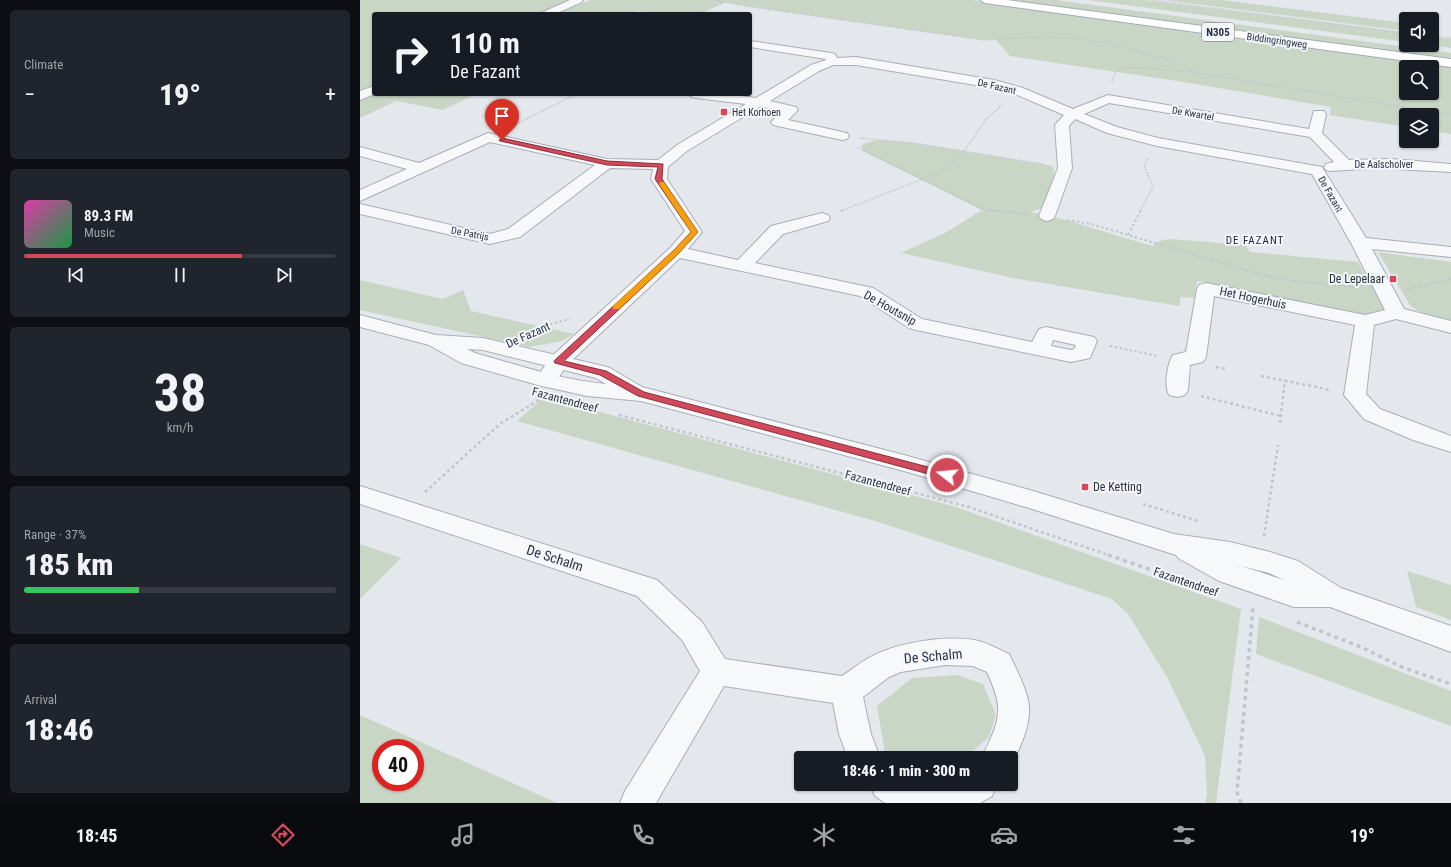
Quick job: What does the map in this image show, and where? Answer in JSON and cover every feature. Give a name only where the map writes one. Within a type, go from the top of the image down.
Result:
[{"type":"main road","name":"Biddingringweg","points":[[985,0],[1451,63]]},
{"type":"street","points":[[551,12],[578,0]]},
{"type":"street","points":[[752,44],[831,56],[832,62]]},
{"type":"street","name":"De Fazant","points":[[661,165],[682,148],[815,68],[832,62],[856,61],[994,84],[1019,91],[1112,130],[1157,142],[1317,170],[1360,243],[1396,314]]},
{"type":"street","points":[[360,96],[372,91]]},
{"type":"street","points":[[712,96],[759,102],[791,110],[778,122],[842,136]]},
{"type":"street","points":[[1047,216],[1065,168],[1062,125],[1074,113],[1108,99]]},
{"type":"street","name":"De Kwartel","points":[[1108,99],[1315,134]]},
{"type":"street","points":[[1318,114],[1315,134],[1345,164]]},
{"type":"street","points":[[360,196],[488,137],[607,163],[661,165],[659,179],[694,232],[676,252],[558,362],[543,390]]},
{"type":"street","points":[[360,151],[420,168]]},
{"type":"street","name":"De Patrijs","points":[[360,209],[490,239],[514,233],[607,163]]},
{"type":"street","name":"De Aalscholver","points":[[1317,170],[1345,164],[1403,163],[1451,168]]},
{"type":"street","points":[[742,266],[777,230],[822,218]]},
{"type":"street","points":[[1360,243],[1451,252]]},
{"type":"street","name":"De Houtsnip","points":[[676,252],[866,292],[916,324],[1039,349]]},
{"type":"street","name":"Het Hogerhuis","points":[[1177,390],[1180,360],[1196,357],[1206,289],[1366,321]]},
{"type":"street","points":[[1451,327],[1396,314],[1366,321],[1355,395],[1372,414],[1421,434],[1451,444]]},
{"type":"street","name":"Fazantendreef","points":[[360,321],[436,340],[483,344],[603,373],[641,394]]},
{"type":"street","name":"Fazantendreef","points":[[436,340],[468,358],[543,390],[587,388],[641,394],[912,465],[1033,500],[1174,544],[1230,552],[1270,563],[1288,569],[1331,596],[1451,640]]},
{"type":"street","name":"De Schalm","points":[[360,495],[647,588],[692,631],[716,671]]},
{"type":"street","name":"Fazantendreef","points":[[1174,544],[1229,573],[1294,595],[1331,596]]},
{"type":"street","name":"De Schalm","points":[[846,691],[878,668],[897,659],[945,652],[975,652],[998,663],[1008,684],[1014,712],[1009,734],[1001,751]]},
{"type":"street","points":[[638,803],[716,671],[846,691],[855,734],[861,751]]},
{"type":"street","points":[[897,791],[902,795],[932,802],[959,797],[969,791]]},
{"type":"path","points":[[715,0],[984,40],[1036,37],[1067,38],[1115,44],[1155,56],[1197,73]]},
{"type":"path","name":"Biddingringweg","points":[[1151,0],[1399,32]]},
{"type":"path","points":[[702,12],[725,2]]},
{"type":"path","points":[[1439,37],[1451,38]]},
{"type":"path","points":[[1154,69],[1155,56]]},
{"type":"path","points":[[1108,99],[1116,69],[1127,67],[1197,73],[1451,115]]},
{"type":"path","points":[[822,218],[946,170],[964,151],[987,118],[1019,91]]},
{"type":"path","points":[[488,137],[573,96]]},
{"type":"path","points":[[842,136],[913,143],[1065,168]]},
{"type":"path","points":[[842,136],[852,145],[985,210],[1047,216],[1091,224],[1263,276],[1293,281],[1406,290],[1451,280]]},
{"type":"path","points":[[1128,236],[1153,187],[1144,165],[1157,142]]},
{"type":"path","name":"De Fazant","points":[[498,348],[543,326],[572,318]]},
{"type":"path","points":[[1261,376],[1355,395]]},
{"type":"path","points":[[1280,423],[1285,380]]},
{"type":"path","points":[[406,510],[501,423],[543,390]]},
{"type":"path","points":[[1177,390],[1281,416]]},
{"type":"path","name":"Fazantendreef","points":[[616,414],[969,507],[1192,584]]},
{"type":"path","points":[[1270,563],[1262,545],[1278,445]]},
{"type":"path","points":[[1247,602],[1261,608]]},
{"type":"path","points":[[1242,803],[1237,792],[1253,605]]},
{"type":"path","points":[[1296,622],[1361,647],[1404,668],[1451,684]]},
{"type":"green space","points":[[360,0],[568,0],[545,12],[372,12],[372,86],[360,91]]},
{"type":"green space","points":[[590,0],[971,0],[1407,60],[1399,60],[1399,100],[1439,100],[1439,64],[1451,66],[1451,134],[1439,132],[1439,108],[1399,108],[1399,126],[1330,115],[1331,107],[1177,81],[1010,56],[995,39],[984,40],[725,2],[702,12],[563,12]]},
{"type":"green space","points":[[1007,0],[1056,0],[1399,46],[1399,52],[1439,51],[1451,53],[1451,60]]},
{"type":"green space","points":[[1088,0],[1144,0],[1399,32],[1399,41]]},
{"type":"green space","points":[[1165,0],[1222,0],[1399,22],[1399,30]]},
{"type":"green space","points":[[1439,38],[1451,39],[1451,48],[1439,46]]},
{"type":"green space","points":[[372,95],[472,96],[443,110],[396,101],[360,118],[360,100]]},
{"type":"green space","points":[[878,140],[913,143],[1053,166],[1054,177],[1042,208],[1030,212],[1066,220],[1152,246],[1159,241],[1170,239],[1245,245],[1250,252],[1358,262],[1385,309],[1366,320],[1345,311],[1197,281],[1194,298],[1181,297],[1179,306],[1013,278],[901,253],[947,232],[982,210],[863,151],[861,146],[865,143]]},
{"type":"green space","points":[[1378,252],[1451,262],[1451,321],[1420,312],[1410,305]]},
{"type":"green space","points":[[360,280],[443,299],[463,290],[471,311],[574,334],[562,341],[529,347],[360,310]]},
{"type":"green space","points":[[544,397],[956,507],[1241,609],[1216,803],[1205,803],[1207,794],[1205,756],[1167,677],[1128,614],[1112,599],[882,523],[517,421]]},
{"type":"green space","points":[[360,544],[401,558],[360,599]]},
{"type":"green space","points":[[1407,571],[1451,585],[1451,620],[1416,607]]},
{"type":"green space","points":[[1259,617],[1451,691],[1451,726],[1256,654]]},
{"type":"green space","points":[[957,675],[983,684],[996,715],[989,737],[973,751],[885,751],[877,706],[912,678]]},
{"type":"green space","points":[[360,715],[414,739],[372,739],[372,791],[424,791],[424,744],[557,803],[360,803]]},
{"type":"slow traffic","points":[[616,307],[676,252],[694,232],[662,184]]},
{"type":"place","name":"Het Korhoen","points":[[724,112]]},
{"type":"place","name":"De Lepelaar","points":[[1393,279]]},
{"type":"place","name":"De Ketting","points":[[1085,487]]},
{"type":"district","name":"DE FAZANT","points":[[1255,240]]},
{"type":"route","points":[[502,140],[607,163],[661,165],[659,179],[694,232],[676,252],[558,362],[603,373],[641,394],[947,475]]}]
